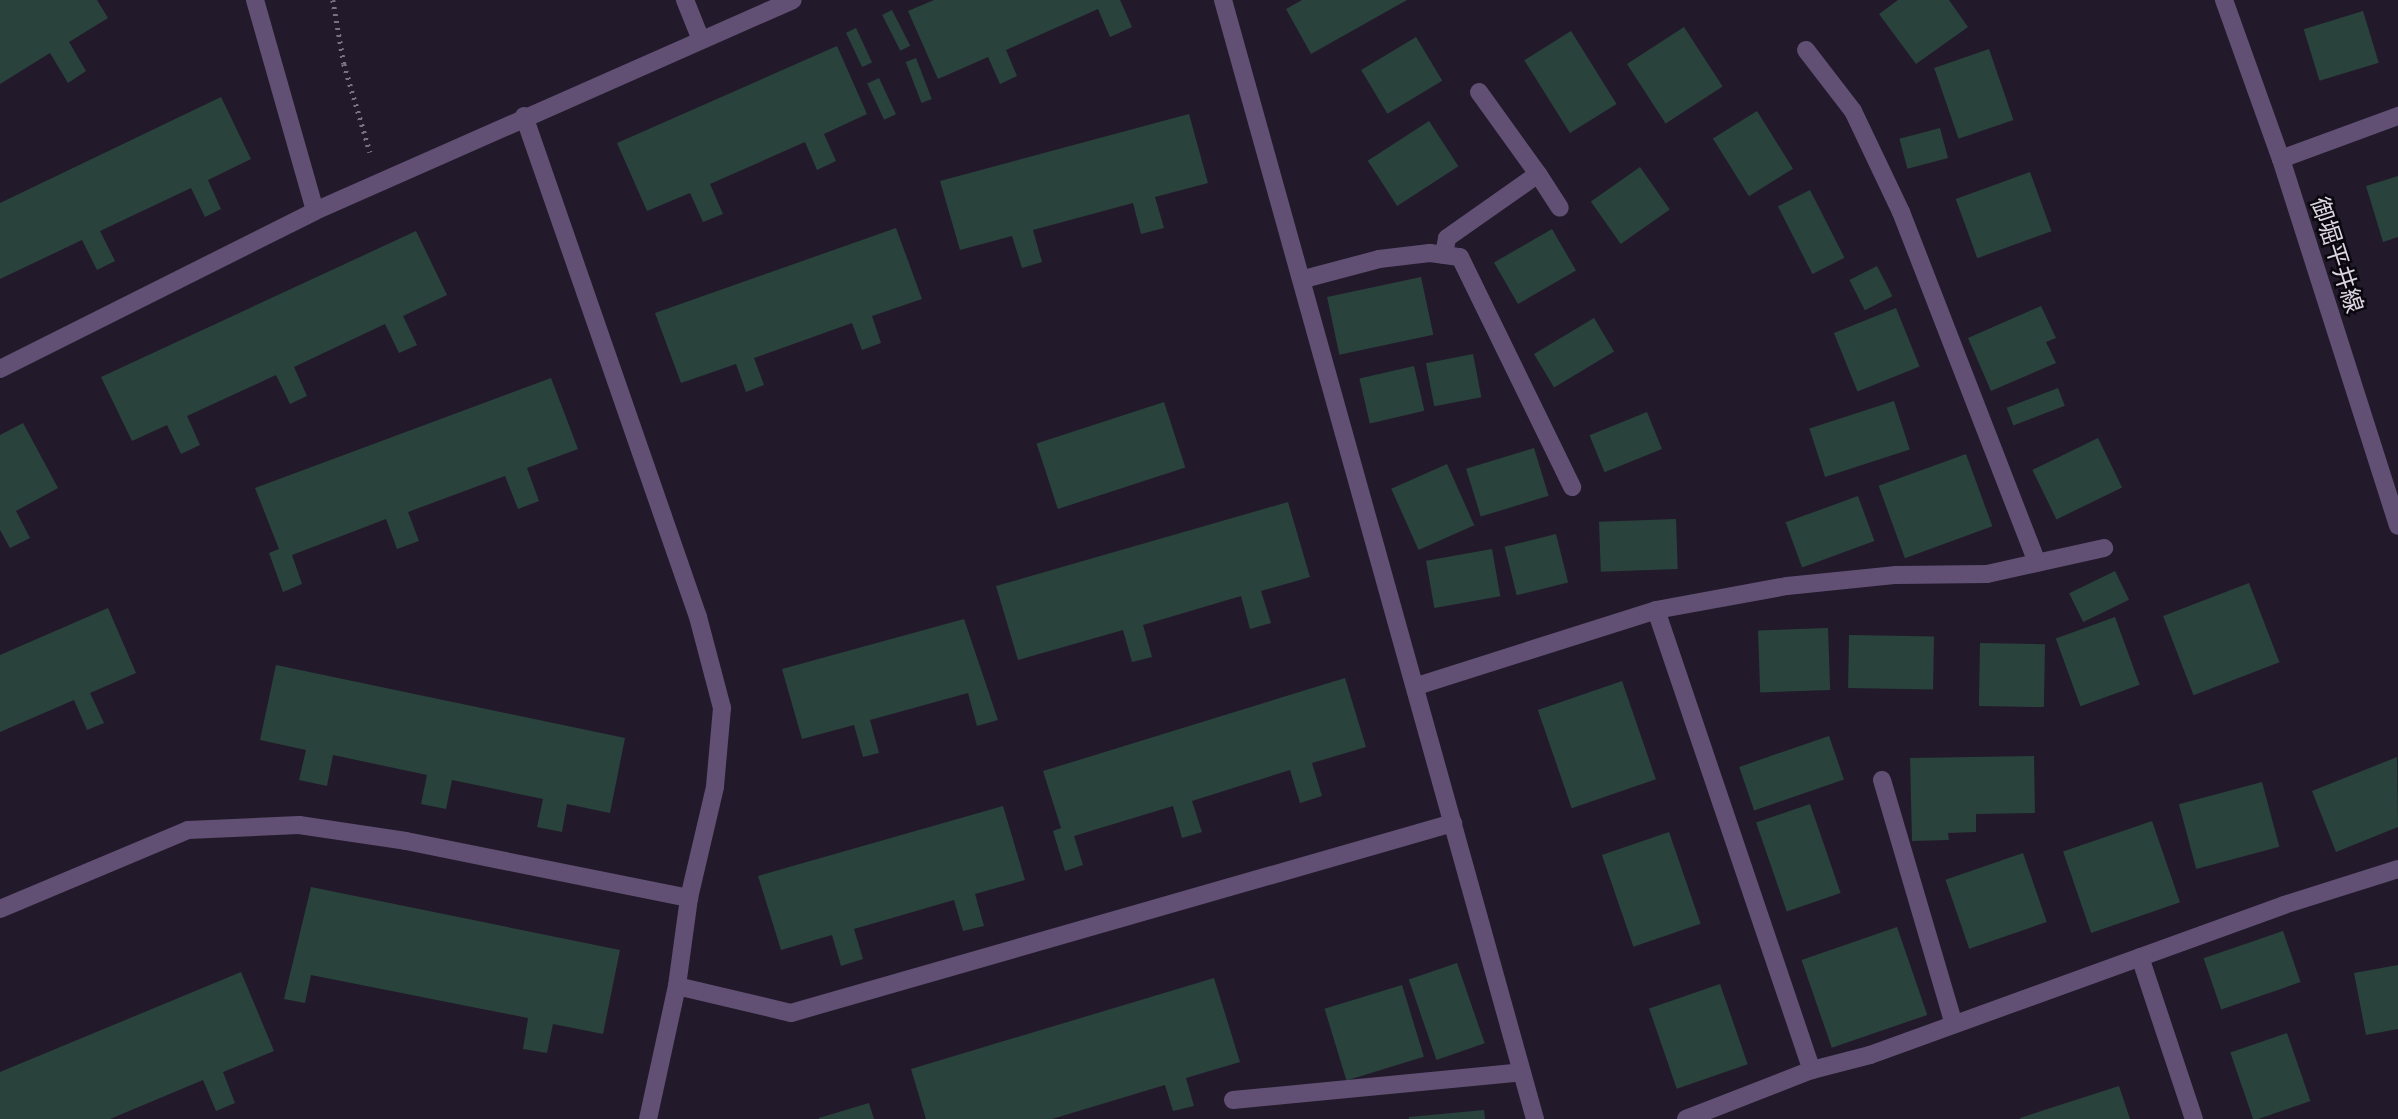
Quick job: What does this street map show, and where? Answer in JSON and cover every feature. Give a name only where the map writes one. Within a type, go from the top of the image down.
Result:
[{"type":"street","points":[[255,0],[315,211]]},
{"type":"street","points":[[685,0],[701,40]]},
{"type":"street","points":[[0,369],[315,211],[524,116],[793,0]]},
{"type":"street","points":[[1223,0],[1304,279],[1535,1119]]},
{"type":"street","name":"御堀平井線","points":[[2224,0],[2281,159],[2398,526]]},
{"type":"street","points":[[1806,50],[1853,111],[1901,212],[2036,564]]},
{"type":"street","points":[[1479,92],[1560,208]]},
{"type":"street","points":[[524,116],[691,596],[722,708],[715,787],[689,898],[677,986],[648,1119]]},
{"type":"street","points":[[2281,159],[2398,116]]},
{"type":"street","points":[[1444,255],[1447,238],[1538,174]]},
{"type":"street","points":[[1304,279],[1379,258],[1444,255],[1460,257],[1572,487]]},
{"type":"street","points":[[1417,686],[1656,611],[1787,586],[1896,575],[1987,574],[2104,548]]},
{"type":"street","points":[[1656,611],[1812,1070]]},
{"type":"street","points":[[1882,780],[1954,1024]]},
{"type":"street","points":[[677,986],[791,1013],[1453,823]]},
{"type":"street","points":[[0,909],[188,830],[299,825],[406,841],[689,898]]},
{"type":"street","points":[[1686,1119],[1812,1070],[1954,1024],[2398,869]]},
{"type":"street","points":[[2140,957],[2194,1119]]},
{"type":"street","points":[[1233,1100],[1522,1072]]},
{"type":"path","points":[[333,0],[344,64],[382,181]]},
{"type":"building","points":[[0,0],[97,0],[108,18],[69,42],[86,71],[68,83],[50,53],[0,84]]},
{"type":"building","points":[[934,0],[1120,0],[1132,27],[1110,37],[1098,9],[1006,50],[1017,76],[1000,84],[988,57],[938,79],[908,11]]},
{"type":"building","points":[[1302,0],[1407,0],[1311,54],[1286,9]]},
{"type":"building","points":[[1898,0],[1949,0],[1968,27],[1916,64],[1879,14]]},
{"type":"building","points":[[892,10],[910,46],[900,51],[882,15]]},
{"type":"building","points":[[2363,11],[2379,63],[2319,81],[2304,29]]},
{"type":"building","points":[[1684,27],[1723,87],[1666,124],[1627,64]]},
{"type":"building","points":[[856,28],[872,62],[862,67],[846,33]]},
{"type":"building","points":[[1571,31],[1617,104],[1570,133],[1524,60]]},
{"type":"building","points":[[1416,37],[1442,81],[1387,114],[1361,70]]},
{"type":"building","points":[[837,46],[867,114],[824,134],[836,161],[817,170],[805,142],[710,184],[723,214],[703,222],[690,193],[647,211],[617,143]]},
{"type":"building","points":[[1989,49],[2013,120],[1959,139],[1934,68]]},
{"type":"building","points":[[916,58],[932,99],[921,103],[906,62]]},
{"type":"building","points":[[879,78],[896,114],[884,120],[867,83]]},
{"type":"building","points":[[221,97],[251,159],[208,180],[221,209],[205,217],[191,188],[100,231],[115,261],[97,270],[82,240],[0,279],[0,203]]},
{"type":"building","points":[[1757,111],[1793,169],[1749,196],[1713,139]]},
{"type":"building","points":[[1189,114],[1208,183],[1155,197],[1164,228],[1141,234],[1133,203],[1033,230],[1042,262],[1022,268],[1012,236],[960,250],[940,181]]},
{"type":"building","points":[[1429,121],[1458,166],[1397,206],[1368,161]]},
{"type":"building","points":[[1940,128],[1948,158],[1907,169],[1899,139]]},
{"type":"building","points":[[1640,167],[1670,210],[1621,244],[1591,201]]},
{"type":"building","points":[[2030,172],[2052,231],[1977,258],[1956,199]]},
{"type":"building","points":[[2398,176],[2398,237],[2383,242],[2366,186]]},
{"type":"building","points":[[1810,190],[1845,258],[1812,274],[1778,206]]},
{"type":"building","points":[[896,228],[922,299],[872,316],[881,343],[862,350],[852,323],[754,358],[764,385],[746,392],[736,364],[681,383],[655,313]]},
{"type":"building","points":[[1552,229],[1576,271],[1518,304],[1494,262]]},
{"type":"building","points":[[416,231],[447,295],[403,316],[417,345],[399,353],[385,324],[294,367],[307,396],[290,404],[276,375],[187,416],[200,445],[181,454],[167,425],[132,441],[101,377]]},
{"type":"building","points":[[1877,266],[1892,296],[1865,310],[1849,280]]},
{"type":"building","points":[[1421,277],[1433,335],[1339,355],[1327,297]]},
{"type":"building","points":[[2041,306],[2056,338],[2046,342],[2056,363],[1991,391],[1968,338]]},
{"type":"building","points":[[1896,308],[1920,366],[1857,392],[1834,333]]},
{"type":"building","points":[[1594,318],[1614,351],[1554,387],[1534,354]]},
{"type":"building","points":[[1473,354],[1481,397],[1434,406],[1426,363]]},
{"type":"building","points":[[1414,366],[1424,411],[1370,423],[1359,379]]},
{"type":"building","points":[[551,378],[578,449],[527,468],[539,501],[518,509],[505,476],[408,512],[419,541],[397,549],[386,519],[292,555],[302,584],[283,592],[269,553],[279,549],[255,488]]},
{"type":"building","points":[[2058,388],[2065,406],[2013,425],[2007,408]]},
{"type":"building","points":[[1894,401],[1910,450],[1825,477],[1809,429]]},
{"type":"building","points":[[1164,402],[1185,468],[1058,509],[1037,443]]},
{"type":"building","points":[[1647,412],[1662,449],[1604,472],[1590,435]]},
{"type":"building","points":[[23,423],[58,488],[16,511],[30,538],[10,548],[0,530],[0,435]]},
{"type":"building","points":[[2098,438],[2122,487],[2056,519],[2032,470]]},
{"type":"building","points":[[1534,448],[1549,496],[1481,517],[1466,469]]},
{"type":"building","points":[[1966,454],[1992,526],[1905,558],[1879,486]]},
{"type":"building","points":[[1447,464],[1474,525],[1419,550],[1391,489]]},
{"type":"building","points":[[1858,496],[1874,541],[1802,567],[1786,522]]},
{"type":"building","points":[[1288,502],[1310,577],[1261,591],[1271,623],[1250,629],[1241,596],[1143,625],[1152,657],[1132,662],[1123,630],[1018,660],[996,586]]},
{"type":"building","points":[[1676,519],[1678,569],[1601,572],[1599,522]]},
{"type":"building","points":[[1556,534],[1568,583],[1517,595],[1505,547]]},
{"type":"building","points":[[1492,549],[1500,596],[1434,608],[1426,561]]},
{"type":"building","points":[[2115,571],[2129,600],[2083,622],[2069,593]]},
{"type":"building","points":[[2249,583],[2279,662],[2194,695],[2163,616]]},
{"type":"building","points":[[108,608],[136,673],[90,693],[104,723],[87,730],[74,700],[0,732],[0,655]]},
{"type":"building","points":[[2115,617],[2140,685],[2080,706],[2056,639]]},
{"type":"building","points":[[964,619],[998,720],[977,726],[968,693],[870,720],[879,753],[863,757],[854,725],[802,739],[782,669]]},
{"type":"building","points":[[1828,628],[1830,690],[1760,692],[1758,630]]},
{"type":"building","points":[[1849,635],[1934,636],[1933,689],[1848,688]]},
{"type":"building","points":[[1980,643],[2045,644],[2044,707],[1979,706]]},
{"type":"building","points":[[276,665],[625,738],[610,813],[567,804],[562,832],[537,827],[543,799],[452,780],[446,809],[421,804],[427,775],[333,755],[327,786],[299,780],[306,750],[260,740]]},
{"type":"building","points":[[1345,678],[1366,747],[1312,763],[1322,796],[1300,803],[1290,770],[1192,801],[1202,832],[1182,838],[1173,806],[1074,836],[1083,865],[1065,871],[1053,831],[1061,828],[1043,771]]},
{"type":"building","points":[[1622,681],[1656,779],[1572,808],[1538,710]]},
{"type":"building","points":[[1829,736],[1844,779],[1754,810],[1739,767]]},
{"type":"building","points":[[2034,756],[2035,813],[1976,814],[1976,832],[1948,833],[1949,840],[1912,841],[1910,758]]},
{"type":"building","points":[[2397,757],[2398,827],[2336,852],[2312,791]]},
{"type":"building","points":[[2262,782],[2279,847],[2196,869],[2179,804]]},
{"type":"building","points":[[1810,804],[1841,893],[1787,911],[1756,823]]},
{"type":"building","points":[[1003,806],[1025,880],[975,894],[984,926],[963,931],[954,900],[854,929],[863,959],[841,966],[832,935],[781,950],[758,876]]},
{"type":"building","points":[[2152,821],[2180,902],[2091,933],[2063,852]]},
{"type":"building","points":[[1669,832],[1701,924],[1633,947],[1602,855]]},
{"type":"building","points":[[2023,853],[2047,922],[1969,949],[1945,880]]},
{"type":"building","points":[[311,887],[620,950],[603,1034],[553,1024],[547,1053],[523,1049],[528,1018],[311,975],[305,1003],[284,999]]},
{"type":"building","points":[[1897,927],[1927,1015],[1832,1048],[1802,960]]},
{"type":"building","points":[[2283,931],[2301,982],[2221,1009],[2204,958]]},
{"type":"building","points":[[1457,963],[1485,1043],[1436,1060],[1409,980]]},
{"type":"building","points":[[2398,965],[2398,1029],[2366,1035],[2354,973]]},
{"type":"building","points":[[241,972],[274,1051],[223,1072],[235,1103],[216,1111],[203,1080],[110,1119],[0,1119],[0,1072]]},
{"type":"building","points":[[1214,978],[1240,1062],[1186,1078],[1194,1106],[1173,1111],[1165,1085],[1052,1119],[926,1119],[911,1069]]},
{"type":"building","points":[[1720,984],[1748,1064],[1677,1089],[1649,1008]]},
{"type":"building","points":[[1402,985],[1424,1057],[1346,1080],[1325,1009]]},
{"type":"building","points":[[2287,1033],[2310,1101],[2253,1119],[2230,1053]]},
{"type":"building","points":[[2119,1086],[2130,1119],[2020,1119],[2020,1118]]},
{"type":"building","points":[[869,1103],[874,1119],[819,1119],[819,1118]]},
{"type":"building","points":[[1484,1110],[1485,1119],[1409,1119],[1409,1117]]}]
